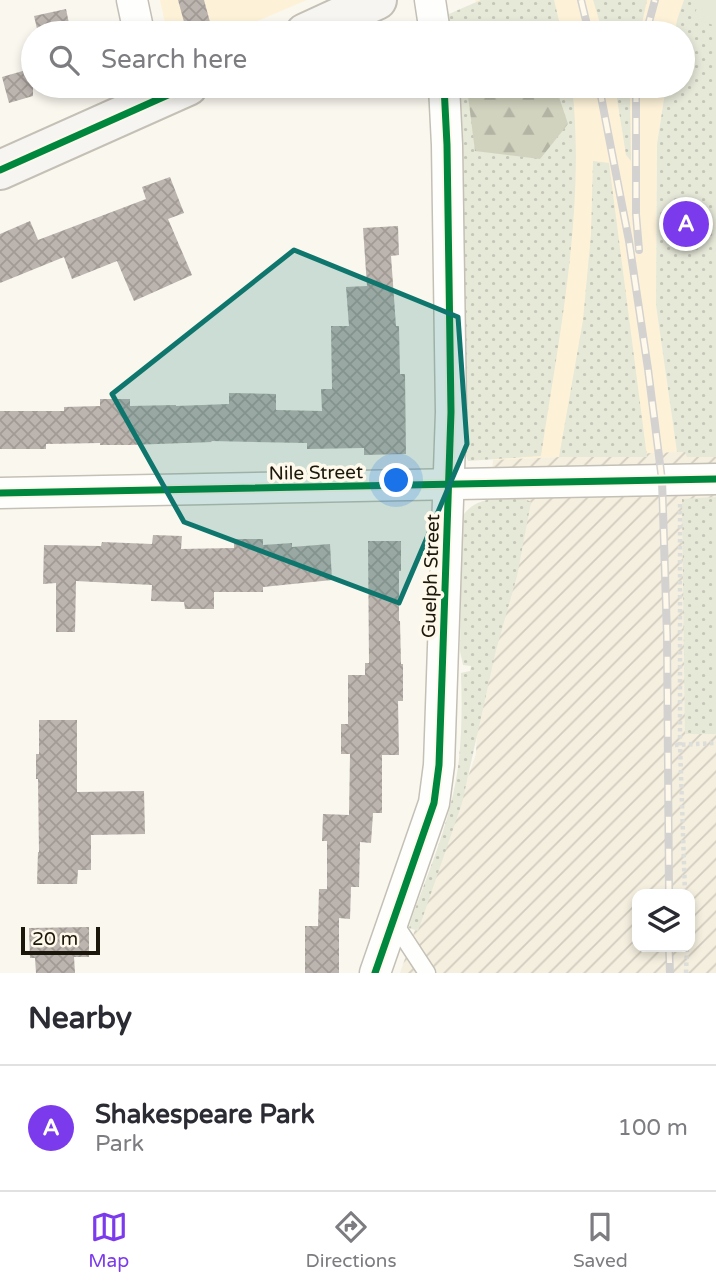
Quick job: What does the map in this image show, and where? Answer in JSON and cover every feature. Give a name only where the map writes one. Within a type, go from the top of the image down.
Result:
[{"type":"main road","points":[[331,21],[377,0]]},
{"type":"main road","points":[[0,170],[141,98]]},
{"type":"street","points":[[132,0],[136,21]]},
{"type":"street","points":[[430,0],[433,21]]},
{"type":"street","name":"Guelph Street","points":[[375,973],[433,803],[439,765],[450,398],[445,98]]},
{"type":"street","name":"Nile Street","points":[[0,493],[716,479]]},
{"type":"lane","points":[[393,921],[427,973]]},
{"type":"path","points":[[680,480],[677,745],[685,889]]},
{"type":"path","points":[[677,745],[716,743]]},
{"type":"path","points":[[686,973],[687,952]]},
{"type":"highlighted area","points":[[294,250],[458,317],[467,444],[399,603],[184,522],[112,394]]},
{"type":"shaded area","points":[[160,0],[307,0],[257,21],[164,21]]},
{"type":"shaded area","points":[[475,0],[684,0],[678,21],[480,21]]},
{"type":"shaded area","points":[[495,98],[664,98],[657,144],[656,305],[677,452],[493,460]]},
{"type":"shaded area","points":[[716,452],[716,973],[400,973],[476,754],[483,565],[493,460]]},
{"type":"green space","points":[[481,0],[554,0],[559,21],[443,21],[442,17]]},
{"type":"green space","points":[[593,0],[647,0],[643,21],[599,21]]},
{"type":"green space","points":[[684,0],[716,0],[716,457],[687,457],[685,452],[677,452],[656,305],[657,144],[664,98],[695,98],[695,21],[677,20]]},
{"type":"green space","points":[[700,0],[716,0],[716,26],[693,18]]},
{"type":"green space","points":[[457,98],[573,98],[576,178],[573,225],[541,456],[468,461],[462,445]]},
{"type":"green space","points":[[468,98],[559,98],[568,124],[540,159],[475,151]]},
{"type":"green space","points":[[617,98],[630,98],[631,161],[626,155]]},
{"type":"green space","points":[[593,161],[609,163],[647,457],[559,457],[583,320],[591,234]]},
{"type":"green space","points":[[716,497],[716,734],[685,734],[682,499]]},
{"type":"green space","points":[[523,498],[531,502],[517,576],[496,650],[462,803],[418,931],[409,928],[452,800],[460,748],[461,673],[470,671],[471,666],[463,665],[460,651],[462,517],[481,502]]},
{"type":"building","points":[[178,0],[204,0],[210,21],[184,21]]},
{"type":"building","points":[[66,9],[68,21],[35,21],[34,16]]},
{"type":"building","points":[[21,71],[21,98],[26,98],[9,103],[2,77]]},
{"type":"building","points":[[170,177],[184,213],[168,219],[192,275],[134,301],[117,261],[72,279],[64,257],[0,283],[0,234],[30,221],[38,240],[146,199],[142,187]]},
{"type":"building","points":[[398,226],[399,255],[391,256],[396,326],[399,326],[400,374],[405,374],[406,454],[364,455],[364,448],[307,449],[307,443],[211,441],[130,445],[46,444],[46,449],[0,449],[0,411],[64,411],[64,407],[100,406],[100,399],[130,399],[130,406],[176,406],[229,404],[229,393],[276,394],[276,410],[322,411],[321,389],[332,389],[331,326],[349,326],[346,287],[367,286],[363,228]]},
{"type":"building","points":[[153,535],[182,536],[181,549],[234,548],[234,539],[263,539],[263,545],[292,543],[292,547],[330,544],[332,580],[263,587],[263,592],[214,592],[214,609],[185,609],[184,602],[151,601],[152,585],[76,581],[75,632],[56,632],[56,583],[43,584],[44,545],[101,546],[102,542],[152,544]]},
{"type":"building","points":[[368,541],[401,541],[399,621],[403,701],[398,701],[399,755],[382,755],[382,813],[373,813],[371,843],[360,842],[359,887],[351,887],[350,919],[339,918],[339,973],[305,973],[305,926],[318,926],[319,889],[327,889],[327,841],[322,841],[323,814],[349,815],[350,754],[341,754],[341,724],[348,724],[348,675],[365,675],[365,663],[369,663]]},
{"type":"building","points":[[39,720],[77,720],[77,792],[144,791],[145,834],[91,835],[91,870],[78,870],[77,884],[37,884],[39,852],[36,754],[39,754]]},
{"type":"building","points":[[89,927],[89,957],[74,957],[75,973],[36,973],[35,958],[30,958],[29,928]]},
{"type":"railway","points":[[581,0],[586,21]]},
{"type":"railway","points":[[649,21],[655,0]]},
{"type":"railway","points":[[601,98],[629,241],[662,480],[667,636],[669,889]]},
{"type":"railway","points":[[636,98],[636,214],[639,250]]},
{"type":"railway","points":[[669,952],[670,973]]},
{"type":"cycle path","points":[[0,170],[161,98]]},
{"type":"cycle path","points":[[375,973],[434,803],[439,765],[451,412],[445,98]]},
{"type":"cycle path","points":[[0,493],[716,479]]},
{"type":"place","name":"Shakespeare Park","points":[[686,224]]}]
